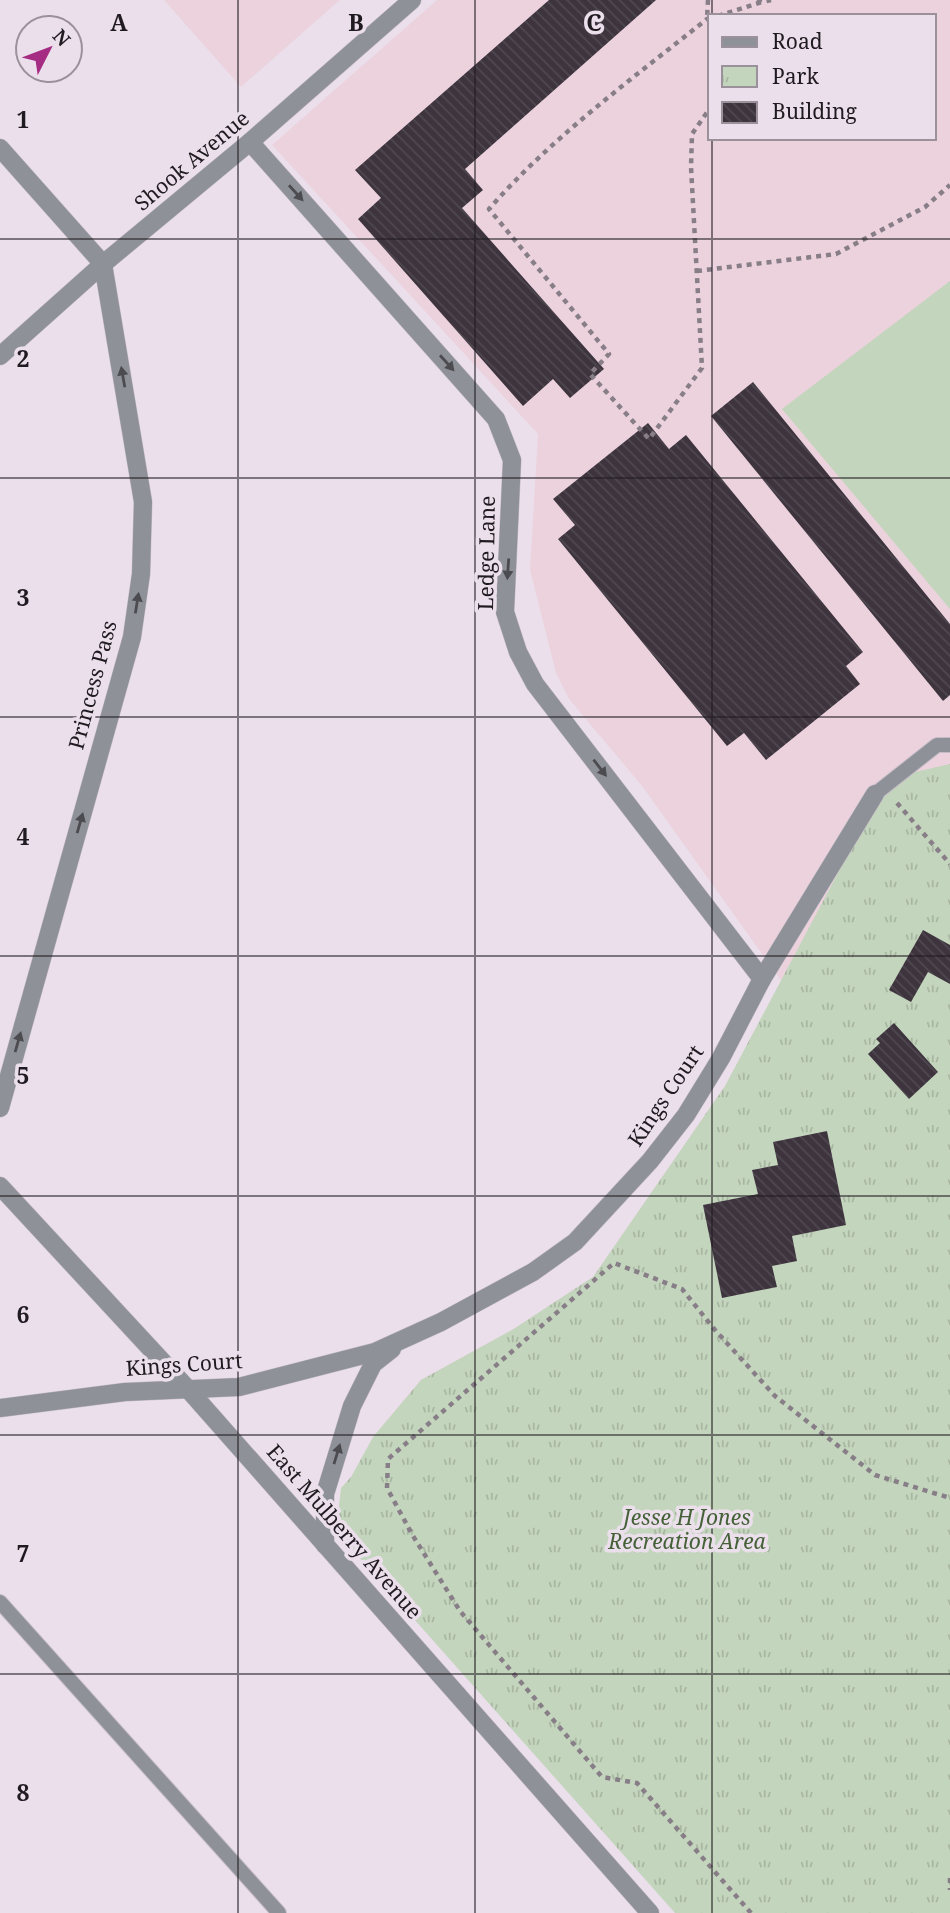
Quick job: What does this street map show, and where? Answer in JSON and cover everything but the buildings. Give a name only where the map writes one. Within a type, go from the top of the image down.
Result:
[{"type":"street","name":"Shook Avenue","points":[[0,356],[103,264],[250,142],[412,0]]},
{"type":"street","name":"Ledge Lane","points":[[250,142],[496,419],[512,460],[505,612],[518,652],[536,684],[762,979]]},
{"type":"street","points":[[0,148],[103,264]]},
{"type":"street","name":"Princess Pass","points":[[0,1108],[132,637],[141,574],[143,502],[103,264]]},
{"type":"street","name":"Kings Court","points":[[0,1408],[125,1392],[239,1387],[375,1352],[441,1322],[533,1272],[575,1242],[650,1161],[686,1115],[721,1058],[762,979],[875,794]]},
{"type":"street","name":"East Mulberry Avenue","points":[[0,1186],[187,1388],[650,1913]]},
{"type":"street","name":"Kings Court","points":[[325,1545],[325,1494],[352,1406],[373,1364],[407,1337]]},
{"type":"lane","points":[[875,794],[937,745],[950,745]]},
{"type":"lane","points":[[0,1602],[279,1913]]},
{"type":"path","points":[[724,14],[760,1],[771,0]]},
{"type":"path","points":[[708,20],[604,100],[489,209],[609,354],[590,374],[649,439],[702,368],[691,167],[692,134],[708,111]]},
{"type":"path","points":[[697,271],[836,254],[925,207],[950,185]]},
{"type":"path","points":[[896,802],[950,864]]},
{"type":"path","points":[[751,1913],[637,1783],[602,1777],[460,1611],[413,1536],[387,1488],[388,1459],[614,1263],[682,1289],[775,1396],[875,1475],[950,1498]]},
{"type":"path","points":[[950,1878],[950,1890]]},
{"type":"shaded area","points":[[164,0],[340,0],[241,87]]},
{"type":"shaded area","points":[[437,0],[950,0],[950,1913],[373,1437],[421,1380],[512,1330],[593,1277],[725,1086],[782,982],[642,786],[569,699],[556,673],[530,570],[538,434],[272,145]]},
{"type":"green space","points":[[950,281],[950,609],[782,409]]},
{"type":"green space","name":"Jesse H Jones Recreation Area","points":[[950,764],[950,1913],[675,1913],[342,1538],[337,1523],[341,1488],[351,1477],[373,1437],[421,1380],[512,1330],[593,1277],[725,1086],[874,805],[892,784],[915,772]]}]
